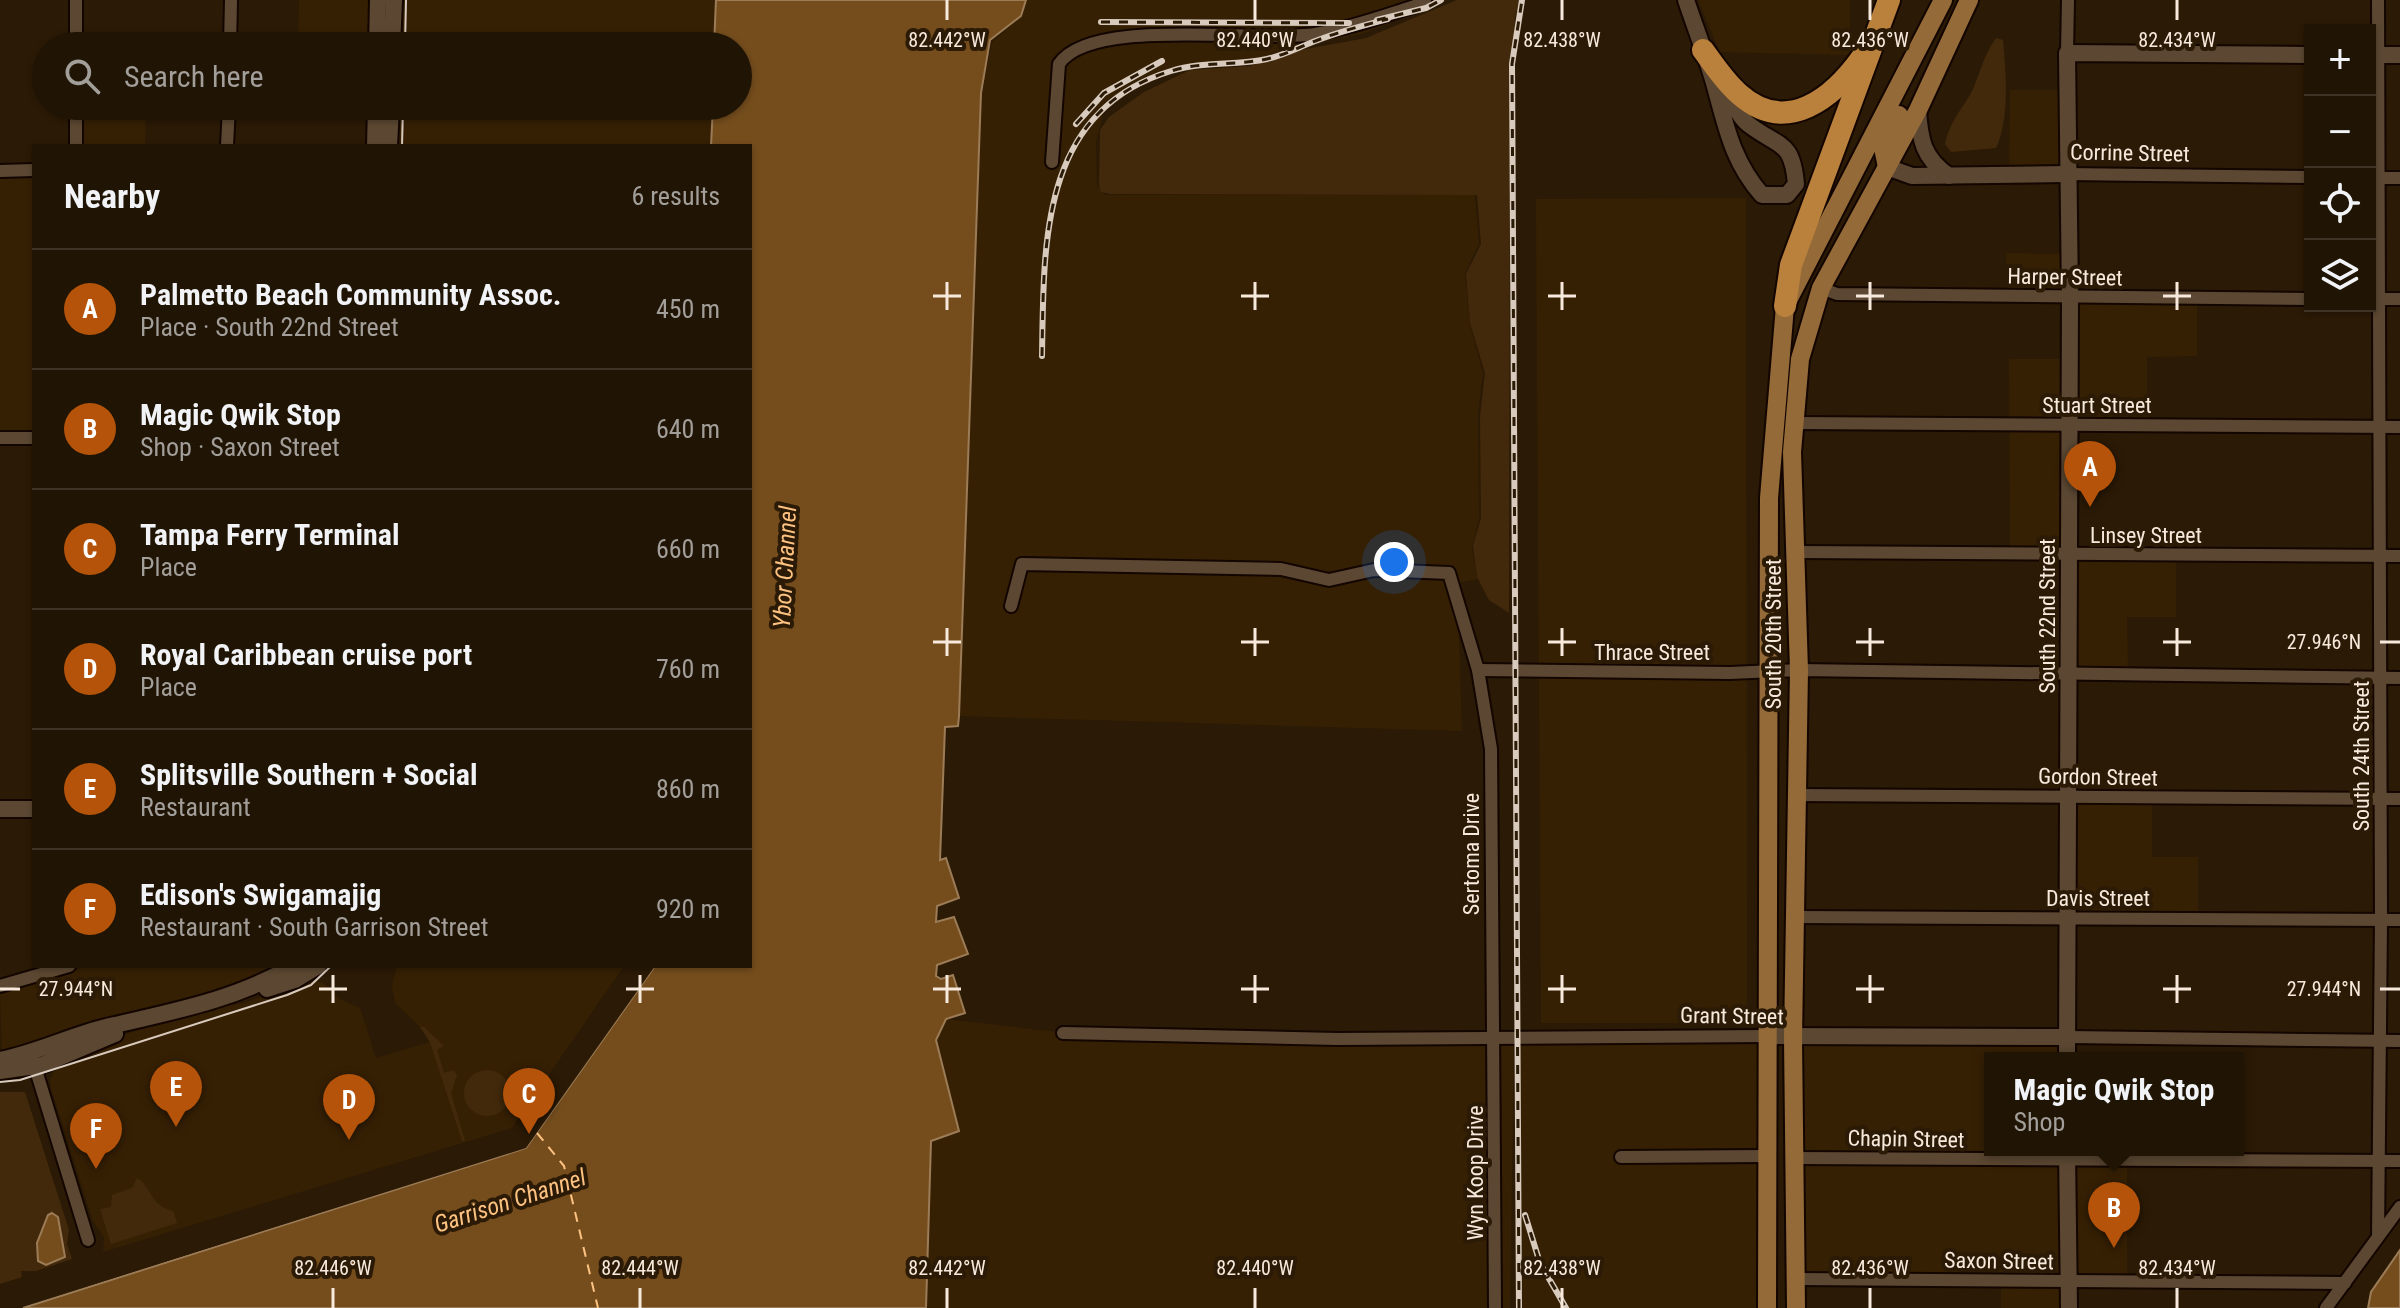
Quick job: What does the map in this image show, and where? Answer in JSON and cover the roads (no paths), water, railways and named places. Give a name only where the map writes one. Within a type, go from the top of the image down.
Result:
[{"type":"highway","points":[[1785,306],[1791,265],[1889,0]]},
{"type":"highway","points":[[1703,50],[1746,100],[1785,111],[1807,108],[1827,98],[1847,79],[1873,42]]},
{"type":"main road","name":"South 20th Street","points":[[1767,1308],[1769,520],[1774,407],[1785,306],[1943,0]]},
{"type":"main road","points":[[1887,167],[1885,141],[1939,38],[1948,16],[1949,0]]},
{"type":"main road","name":"South 20th Street","points":[[1796,1308],[1793,1038],[1799,670],[1792,452],[1800,359],[1821,288],[1918,110],[1969,0]]},
{"type":"main road","points":[[1769,520],[1776,515],[1782,500],[1782,467],[1792,452]]},
{"type":"street","points":[[76,0],[76,32]]},
{"type":"street","points":[[230,32],[231,0]]},
{"type":"street","points":[[377,32],[378,0]]},
{"type":"street","points":[[393,32],[394,0]]},
{"type":"street","points":[[1052,162],[1059,64],[1065,54],[1078,48],[1116,37],[1314,35],[1415,6],[1425,0]]},
{"type":"street","points":[[1686,0],[1730,146],[1745,175],[1762,195],[1787,195],[1796,184],[1794,159],[1787,148],[1745,122],[1703,50]]},
{"type":"street","points":[[2068,0],[2067,53],[2304,55]]},
{"type":"street","name":"South 24th Street","points":[[2376,28],[2378,0]]},
{"type":"street","name":"South 22nd Street","points":[[2067,53],[2066,174],[2070,298],[2067,1052]]},
{"type":"street","points":[[2376,55],[2400,55]]},
{"type":"street","name":"South 24th Street","points":[[2374,96],[2374,168]]},
{"type":"street","points":[[1918,110],[1920,139],[1925,154],[1949,176]]},
{"type":"street","points":[[76,120],[76,144]]},
{"type":"street","points":[[227,144],[228,120]]},
{"type":"street","points":[[375,144],[376,120]]},
{"type":"street","points":[[389,144],[390,120]]},
{"type":"street","name":"Corrine Street","points":[[1887,167],[1912,176],[2304,177]]},
{"type":"street","points":[[0,171],[32,170]]},
{"type":"street","points":[[2376,178],[2400,178]]},
{"type":"street","name":"Harper Street","points":[[1821,288],[1837,294],[2304,299]]},
{"type":"street","points":[[2376,299],[2400,299]]},
{"type":"street","name":"South 24th Street","points":[[2374,312],[2381,799],[2378,1237]]},
{"type":"street","name":"Stuart Street","points":[[1794,423],[2400,427]]},
{"type":"street","points":[[0,438],[32,438]]},
{"type":"street","name":"Linsey Street","points":[[1796,552],[2400,556]]},
{"type":"street","points":[[1011,606],[1022,564],[1281,569],[1329,580],[1374,570],[1449,573],[1478,670]]},
{"type":"street","name":"Thrace Street","points":[[1478,670],[1730,673],[1799,670],[2400,678]]},
{"type":"street","name":"Sertoma Drive","points":[[1478,670],[1491,749],[1495,1038]]},
{"type":"street","name":"Gordon Street","points":[[1795,795],[2400,799]]},
{"type":"street","points":[[0,809],[32,809]]},
{"type":"street","name":"Davis Street","points":[[1795,917],[2400,920]]},
{"type":"street","points":[[0,986],[62,968]]},
{"type":"street","points":[[0,1060],[250,989],[289,968]]},
{"type":"street","points":[[250,989],[263,991],[290,982],[314,968]]},
{"type":"street","points":[[0,1071],[35,1067],[130,1025]]},
{"type":"street","points":[[35,1067],[48,1052],[92,1032]]},
{"type":"street","name":"Grant Street","points":[[1063,1033],[1185,1038],[1767,1036],[2400,1041]]},
{"type":"street","name":"Wyn Koop Drive","points":[[1495,1038],[1495,1308]]},
{"type":"street","points":[[35,1067],[88,1240]]},
{"type":"street","points":[[1621,1157],[1765,1156]]},
{"type":"street","name":"Chapin Street","points":[[1795,1158],[1984,1156]]},
{"type":"street","points":[[2067,1156],[2069,1308]]},
{"type":"street","name":"Chapin Street","points":[[2111,1156],[2400,1161]]},
{"type":"street","points":[[2326,1308],[2400,1207]]},
{"type":"street","name":"Saxon Street","points":[[1796,1279],[2345,1283]]},
{"type":"water","points":[[716,0],[1026,0],[1021,16],[990,40],[981,93],[959,716],[958,726],[945,727],[940,860],[946,858],[959,898],[937,906],[936,922],[954,917],[968,954],[937,965],[936,976],[941,979],[953,975],[965,1013],[946,1019],[936,1040],[959,1131],[931,1141],[926,1308],[23,1308],[526,1148],[654,968],[752,968],[752,144],[711,144],[712,120],[752,120],[752,32],[715,32]]},
{"type":"water","points":[[52,1213],[58,1217],[65,1257],[46,1265],[38,1261],[37,1243],[48,1215]]},
{"type":"water","points":[[2400,1250],[2400,1308],[2368,1308],[2371,1292]]},
{"type":"tram line","points":[[405,32],[406,0]]},
{"type":"tram line","points":[[402,144],[403,120]]},
{"type":"tram line","points":[[0,1082],[20,1080],[287,995],[311,985],[329,968]]},
{"type":"railway","points":[[1377,20],[1426,8],[1441,0]]},
{"type":"railway","points":[[1519,1308],[1512,64],[1522,0]]},
{"type":"railway","points":[[1042,356],[1044,270],[1058,186],[1073,149],[1095,117],[1128,90],[1171,71],[1267,59],[1388,19]]},
{"type":"railway","points":[[1101,22],[1349,23]]},
{"type":"railway","points":[[1076,124],[1104,93],[1162,61]]},
{"type":"railway","points":[[1525,1215],[1540,1263],[1566,1308]]},
{"type":"place","name":"Palmetto Beach Community Assoc.","points":[[2090,507]]},
{"type":"place","name":"Splitsville Southern + Social","points":[[176,1127]]},
{"type":"place","name":"Tampa Ferry Terminal","points":[[529,1134]]},
{"type":"place","name":"Royal Caribbean cruise port","points":[[349,1140]]},
{"type":"place","name":"Edison's Swigamajig","points":[[96,1169]]},
{"type":"place","name":"Magic Qwik Stop","points":[[2114,1248]]},
{"type":"water label","name":"Ybor Channel","points":[[785,567]]},
{"type":"water label","name":"Garrison Channel","points":[[510,1201]]}]
